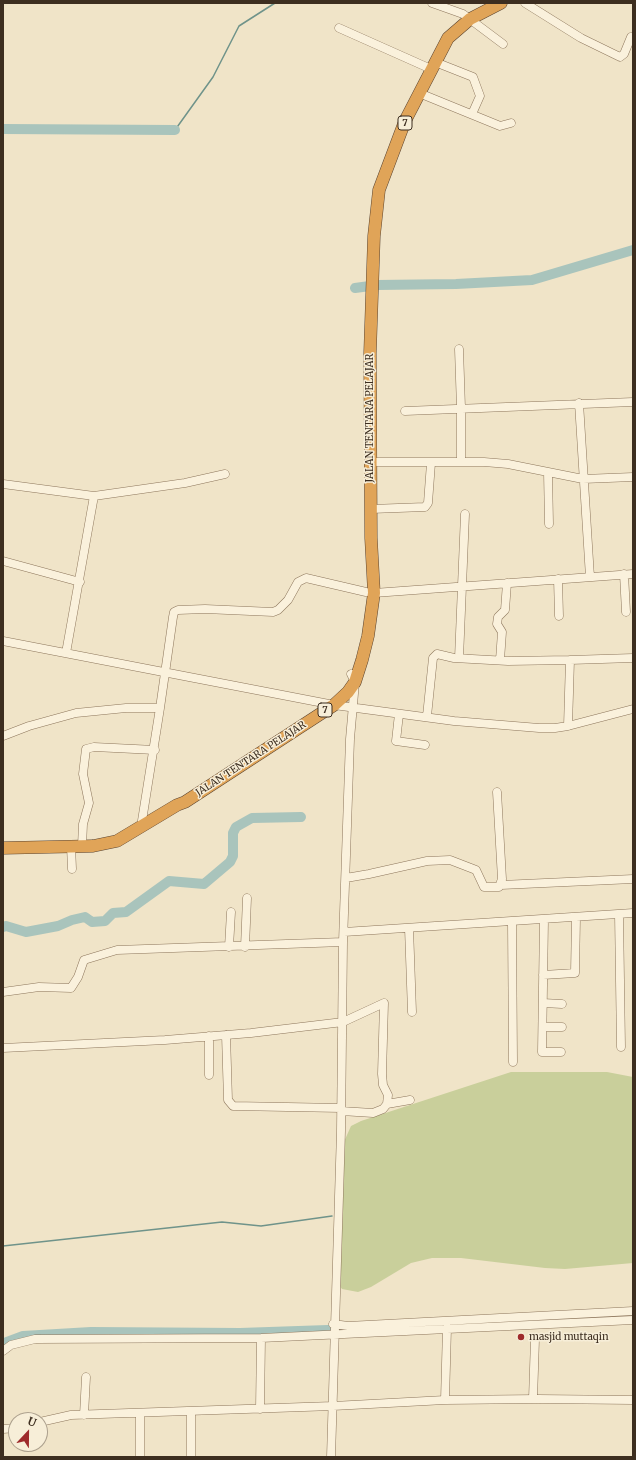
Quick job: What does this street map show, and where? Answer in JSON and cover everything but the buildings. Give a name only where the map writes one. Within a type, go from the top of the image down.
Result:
[{"type":"highway","name":"7","points":[[419,93],[448,38],[470,20],[501,3]]},
{"type":"highway","name":"JALAN TENTARA PELAJAR","points":[[3,848],[77,846],[117,841],[177,805],[183,797],[348,692],[362,660],[368,636],[370,593],[374,572],[371,559],[370,353],[375,214],[379,190],[396,144],[419,93]]},
{"type":"street","points":[[432,3],[457,12],[503,44]]},
{"type":"street","points":[[525,3],[581,38],[620,57],[624,54],[631,37]]},
{"type":"street","points":[[339,28],[433,65],[473,77],[480,96],[472,114]]},
{"type":"street","points":[[419,93],[500,126],[510,123]]},
{"type":"street","points":[[459,349],[461,462]]},
{"type":"street","points":[[405,411],[461,408],[524,408],[579,403],[633,402]]},
{"type":"street","points":[[579,403],[590,577]]},
{"type":"street","points":[[370,462],[461,462],[508,464],[583,479],[633,477]]},
{"type":"street","points":[[371,509],[425,507],[428,503],[431,463]]},
{"type":"street","points":[[548,472],[549,524]]},
{"type":"street","points":[[3,484],[94,496],[185,483],[225,474]]},
{"type":"street","points":[[66,653],[80,582],[94,496]]},
{"type":"street","points":[[458,658],[466,514]]},
{"type":"street","points":[[3,561],[80,582]]},
{"type":"street","points":[[624,574],[626,612]]},
{"type":"street","points":[[141,827],[155,750],[174,612],[178,610],[205,609],[272,612],[278,610],[288,600],[298,582],[306,578],[370,593],[633,574]]},
{"type":"street","points":[[558,579],[559,616]]},
{"type":"street","points":[[500,660],[502,632],[497,624],[498,616],[506,610],[507,583]]},
{"type":"street","points":[[3,641],[328,704],[399,714],[427,716],[454,721],[539,728],[568,726],[633,709]]},
{"type":"street","points":[[427,716],[434,655],[500,660],[633,658]]},
{"type":"street","points":[[568,726],[570,660]]},
{"type":"street","points":[[330,1457],[333,1406],[333,1329],[341,1131],[344,932],[353,678]]},
{"type":"street","points":[[3,736],[29,726],[76,713],[126,708],[160,708]]},
{"type":"street","points":[[399,714],[396,741],[425,745]]},
{"type":"street","points":[[72,869],[89,803],[83,774],[86,748],[94,747],[155,750]]},
{"type":"street","points":[[497,792],[501,885]]},
{"type":"street","points":[[346,878],[427,861],[450,860],[476,870],[484,886],[497,887],[501,885],[633,879]]},
{"type":"street","points":[[245,947],[247,898]]},
{"type":"street","points":[[229,947],[232,912]]},
{"type":"street","points":[[344,932],[576,918],[633,913]]},
{"type":"street","points":[[619,914],[621,1046]]},
{"type":"street","points":[[543,975],[575,974],[576,918]]},
{"type":"street","points":[[544,920],[542,1052],[561,1052]]},
{"type":"street","points":[[512,922],[513,1062]]},
{"type":"street","points":[[409,928],[412,1012]]},
{"type":"street","points":[[3,992],[39,988],[71,988],[78,977],[84,960],[117,950],[245,947],[344,942]]},
{"type":"street","points":[[3,1048],[226,1035],[343,1022],[386,1001],[382,1074],[384,1086],[388,1095],[387,1104]]},
{"type":"street","points":[[543,1003],[562,1004]]},
{"type":"street","points":[[543,1027],[562,1027]]},
{"type":"street","points":[[226,1035],[228,1100],[233,1106],[341,1110],[373,1113],[382,1109],[387,1104],[410,1100]]},
{"type":"street","points":[[209,1036],[209,1075]]},
{"type":"street","points":[[3,1351],[11,1345],[36,1339],[261,1338],[348,1326],[633,1311]]},
{"type":"street","points":[[333,1329],[447,1328],[633,1320]]},
{"type":"street","points":[[445,1400],[447,1328]]},
{"type":"street","points":[[260,1409],[261,1338]]},
{"type":"street","points":[[534,1399],[535,1339]]},
{"type":"street","points":[[84,1414],[86,1377]]},
{"type":"street","points":[[48,1420],[65,1415],[84,1414],[140,1414],[445,1400],[633,1400]]},
{"type":"street","points":[[191,1411],[191,1457]]},
{"type":"street","points":[[140,1414],[140,1457]]},
{"type":"green space","points":[[511,1072],[607,1072],[633,1077],[633,1263],[565,1269],[461,1258],[432,1258],[411,1263],[371,1287],[358,1292],[342,1289],[339,1285],[343,1144],[351,1126],[361,1121]]},
{"type":"waterway","points":[[175,130],[213,77],[239,26],[275,3]]},
{"type":"waterway","points":[[3,129],[175,130]]},
{"type":"waterway","points":[[355,288],[377,285],[456,284],[532,280],[633,250]]},
{"type":"waterway","points":[[3,927],[6,926],[26,932],[58,926],[72,920],[85,917],[92,922],[105,921],[113,913],[126,912],[169,881],[204,884],[230,862],[233,856],[233,833],[236,827],[252,818],[301,817]]},
{"type":"waterway","points":[[3,1246],[222,1222],[261,1226],[332,1216]]},
{"type":"waterway","points":[[589,1319],[633,1316]]},
{"type":"waterway","points":[[3,1345],[23,1336],[91,1332],[240,1333],[357,1329]]},
{"type":"place","name":"masjid muttaqin","points":[[521,1337]]}]
